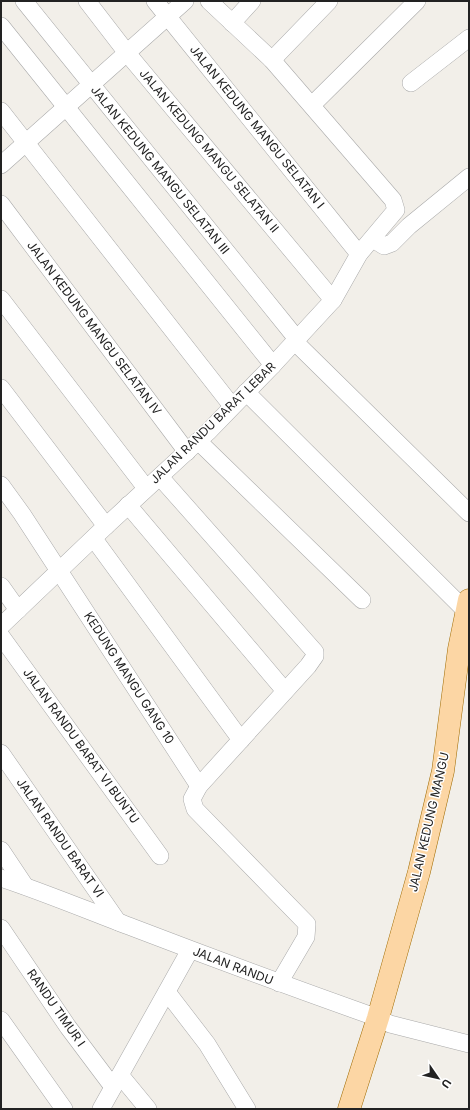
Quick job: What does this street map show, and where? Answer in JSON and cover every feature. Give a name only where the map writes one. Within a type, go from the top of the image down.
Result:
[{"type":"main road","name":"JALAN KEDUNG MANGU","points":[[349,1109],[378,1018],[419,872],[443,771],[464,653],[468,606]]},
{"type":"street","name":"JALAN KEDUNG MANGU SELATAN III","points":[[24,1],[296,340],[469,513]]},
{"type":"street","name":"JALAN KEDUNG MANGU SELATAN II","points":[[87,1],[127,53],[333,300]]},
{"type":"street","name":"JALAN KEDUNG MANGU SELATAN I","points":[[155,1],[359,254]]},
{"type":"street","points":[[1,165],[90,84],[185,1]]},
{"type":"street","points":[[209,1],[272,60],[312,105],[417,1]]},
{"type":"street","points":[[232,23],[252,1]]},
{"type":"street","points":[[272,60],[329,1]]},
{"type":"street","points":[[1,26],[273,365]]},
{"type":"street","points":[[411,83],[469,38]]},
{"type":"street","name":"JALAN RANDU BARAT LEBAR","points":[[1,626],[146,488],[193,446],[273,365],[333,300],[359,254],[395,212],[396,208],[393,200],[312,105]]},
{"type":"street","points":[[1,111],[232,406]]},
{"type":"street","points":[[373,239],[384,246],[392,243],[409,226],[469,177]]},
{"type":"street","name":"JALAN KEDUNG MANGU SELATAN IV","points":[[1,204],[193,446],[362,600]]},
{"type":"street","points":[[1,299],[146,488]]},
{"type":"street","points":[[1,388],[106,526]]},
{"type":"street","points":[[246,392],[468,606]]},
{"type":"street","points":[[160,477],[314,650],[315,656],[308,666],[199,786],[192,799],[196,809],[307,924],[306,937],[279,983]]},
{"type":"street","name":"KEDUNG MANGU GANG 10","points":[[1,485],[59,570],[199,786]]},
{"type":"street","points":[[128,505],[285,691]]},
{"type":"street","points":[[94,539],[241,740]]},
{"type":"street","points":[[1,586],[18,610]]},
{"type":"street","name":"JALAN RANDU BARAT VI BUNTU","points":[[1,636],[160,856]]},
{"type":"street","name":"JALAN RANDU BARAT VI","points":[[1,753],[118,922]]},
{"type":"street","points":[[1,850],[25,886]]},
{"type":"street","name":"JALAN RANDU","points":[[1,878],[190,950],[378,1018],[390,1024],[469,1044]]},
{"type":"street","name":"RANDU TIMUR I","points":[[1,928],[68,1027],[117,1081],[148,1109]]},
{"type":"street","points":[[101,1109],[190,950]]},
{"type":"street","points":[[167,992],[207,1044],[247,1109]]},
{"type":"street","points":[[1,1020],[64,1109]]}]
